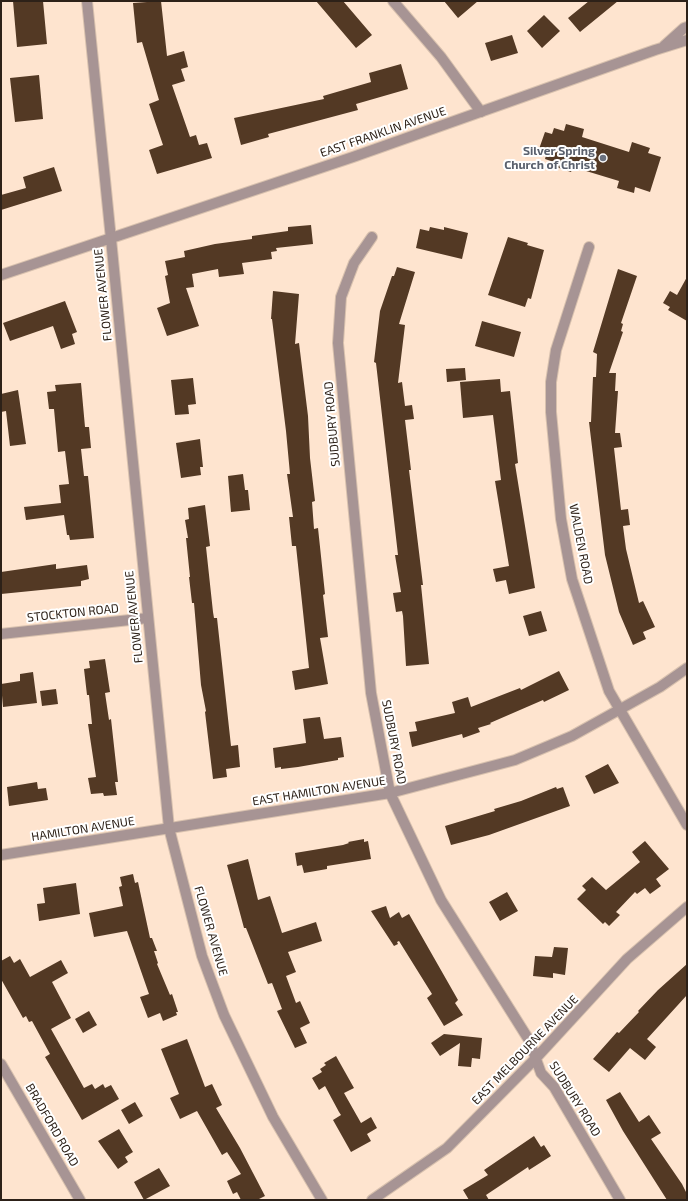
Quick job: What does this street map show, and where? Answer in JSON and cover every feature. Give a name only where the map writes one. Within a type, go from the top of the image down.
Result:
[{"type":"street","name":"FLOWER AVENUE","points":[[87,1],[169,828],[202,956],[224,1015],[273,1117],[322,1200]]},
{"type":"street","points":[[393,1],[441,57],[482,112]]},
{"type":"street","name":"EAST FRANKLIN AVENUE","points":[[662,48],[687,27]]},
{"type":"street","name":"EAST FRANKLIN AVENUE","points":[[1,275],[482,112],[687,40]]},
{"type":"street","name":"SUDBURY ROAD","points":[[372,237],[354,262],[341,297],[338,343],[371,693],[390,793],[441,900],[529,1040],[541,1073],[554,1087],[620,1200]]},
{"type":"street","name":"WALDEN ROAD","points":[[589,247],[556,350],[552,382],[551,412],[561,519],[572,579],[609,691],[687,825]]},
{"type":"street","name":"STOCKTON ROAD","points":[[1,634],[148,618]]},
{"type":"street","name":"EAST HAMILTON AVENUE","points":[[169,828],[390,793],[515,760],[572,736],[660,687],[687,668]]},
{"type":"street","name":"HAMILTON AVENUE","points":[[1,855],[169,828]]},
{"type":"street","name":"EAST MELBOURNE AVENUE","points":[[372,1200],[447,1148],[536,1058],[627,959],[687,906]]},
{"type":"street","name":"BRADFORD ROAD","points":[[1,1064],[80,1200]]},
{"type":"building","points":[[13,1],[43,1],[47,44],[17,47]]},
{"type":"building","points":[[161,1],[167,56],[184,51],[188,67],[181,69],[185,81],[172,85],[190,137],[196,135],[199,145],[207,143],[212,158],[157,174],[149,150],[163,145],[149,104],[159,100],[142,42],[137,43],[133,3]]},
{"type":"building","points":[[316,1],[343,1],[372,35],[356,48]]},
{"type":"building","points":[[444,1],[478,1],[458,18]]},
{"type":"building","points":[[589,1],[618,1],[580,32],[568,18]]},
{"type":"building","points":[[544,15],[560,31],[542,48],[527,31]]},
{"type":"building","points":[[512,35],[518,53],[491,61],[485,43]]},
{"type":"building","points":[[401,64],[408,89],[356,104],[358,110],[268,134],[269,137],[241,145],[234,118],[324,99],[323,96],[371,82],[369,73]]},
{"type":"building","points":[[39,75],[43,119],[15,122],[10,78]]},
{"type":"building","name":"Silver Spring Church of Christ","points":[[566,124],[584,129],[582,137],[629,152],[632,142],[650,148],[648,153],[661,157],[650,192],[635,187],[634,193],[617,188],[619,181],[573,167],[571,172],[553,166],[554,162],[545,159],[547,152],[539,149],[545,132],[552,134],[554,128],[564,131]]},
{"type":"building","points":[[54,167],[62,191],[1,210],[1,195],[26,188],[23,177]]},
{"type":"building","points":[[311,225],[313,244],[276,248],[277,251],[271,252],[272,259],[242,263],[244,274],[219,277],[218,269],[192,274],[194,287],[186,288],[199,326],[167,336],[157,308],[170,303],[165,276],[168,275],[165,261],[185,257],[184,251],[215,244],[252,239],[252,236],[288,231],[288,227]]},
{"type":"building","points":[[430,227],[444,230],[444,227],[468,233],[462,259],[416,248],[420,229],[429,231]]},
{"type":"building","points":[[508,237],[544,250],[531,299],[528,298],[525,307],[488,295]]},
{"type":"building","points":[[397,267],[415,272],[399,324],[405,325],[398,383],[402,382],[405,406],[412,405],[414,419],[405,420],[411,470],[409,470],[423,585],[421,585],[429,664],[406,666],[403,616],[402,611],[396,612],[393,593],[401,592],[395,555],[398,555],[376,363],[374,362],[380,311],[392,276],[394,276]]},
{"type":"building","points":[[618,269],[637,276],[621,323],[623,324],[621,331],[623,332],[609,373],[616,373],[615,391],[618,391],[615,433],[620,433],[622,447],[614,448],[621,510],[628,509],[630,525],[623,526],[626,549],[639,603],[643,601],[655,627],[643,632],[646,639],[633,645],[619,612],[605,555],[589,422],[591,422],[593,377],[596,377],[597,354],[593,352]]},
{"type":"building","points":[[687,277],[687,321],[668,310],[670,307],[663,303],[670,291],[677,295]]},
{"type":"building","points":[[273,291],[299,294],[295,344],[299,343],[308,416],[310,458],[315,501],[312,502],[314,529],[318,528],[328,637],[320,638],[328,684],[295,690],[292,671],[309,668],[296,546],[292,546],[289,517],[293,517],[287,474],[290,474],[286,431],[271,319]]},
{"type":"building","points":[[65,301],[77,332],[72,334],[75,344],[61,349],[53,326],[10,341],[3,323]]},
{"type":"building","points":[[482,321],[521,332],[514,357],[475,346]]},
{"type":"building","points":[[465,368],[466,380],[447,382],[446,369]]},
{"type":"building","points":[[193,378],[196,404],[188,405],[189,414],[175,415],[171,380]]},
{"type":"building","points":[[500,379],[501,392],[510,391],[518,463],[515,464],[535,588],[509,594],[506,580],[496,582],[493,569],[509,566],[495,481],[501,480],[493,415],[463,418],[460,382]]},
{"type":"building","points":[[81,383],[85,427],[89,427],[91,448],[81,449],[84,476],[88,476],[94,538],[70,540],[69,535],[67,535],[64,515],[26,520],[24,507],[61,503],[59,485],[69,484],[65,451],[58,452],[54,409],[49,409],[47,392],[56,391],[55,385]]},
{"type":"building","points":[[18,390],[26,444],[10,446],[6,411],[1,412],[1,394]]},
{"type":"building","points":[[200,439],[203,467],[200,467],[201,475],[181,478],[176,443]]},
{"type":"building","points":[[243,474],[245,490],[248,490],[250,510],[231,512],[228,476]]},
{"type":"building","points":[[205,505],[210,546],[206,547],[213,612],[214,618],[217,618],[231,746],[238,745],[240,767],[226,769],[227,777],[213,779],[206,711],[201,685],[194,603],[192,603],[189,577],[186,538],[188,538],[185,520],[189,519],[188,508]]},
{"type":"building","points":[[56,564],[56,569],[87,565],[89,579],[81,581],[81,586],[1,594],[1,572]]},
{"type":"building","points":[[541,611],[547,631],[529,636],[523,616]]},
{"type":"building","points":[[105,659],[110,692],[105,693],[109,720],[111,719],[118,782],[115,782],[117,795],[104,796],[103,793],[91,794],[88,778],[96,777],[88,724],[92,724],[89,695],[87,695],[84,669],[90,668],[89,661]]},
{"type":"building","points":[[559,671],[569,690],[544,702],[543,700],[490,723],[491,724],[478,728],[480,732],[463,738],[462,734],[412,747],[409,732],[417,731],[415,722],[455,713],[452,702],[468,697],[471,707],[520,688],[521,690]]},
{"type":"building","points":[[33,672],[37,703],[3,707],[1,684],[20,681],[20,674]]},
{"type":"building","points":[[56,689],[58,704],[42,706],[40,691]]},
{"type":"building","points":[[320,717],[324,739],[341,737],[344,757],[338,758],[338,760],[298,767],[281,769],[281,767],[275,768],[273,748],[306,743],[303,719]]},
{"type":"building","points":[[608,764],[619,783],[594,794],[585,776]]},
{"type":"building","points":[[37,782],[38,789],[46,788],[48,800],[9,806],[7,787]]},
{"type":"building","points":[[556,787],[557,789],[563,787],[570,806],[489,835],[451,845],[445,826],[495,811],[494,809],[521,801]]},
{"type":"building","points":[[364,839],[364,842],[368,841],[371,859],[327,866],[327,869],[304,873],[302,865],[297,866],[295,853],[343,845],[349,843],[348,842]]},
{"type":"building","points":[[645,841],[669,869],[656,879],[661,886],[650,894],[645,888],[637,894],[635,892],[616,912],[620,915],[609,926],[605,922],[603,924],[577,899],[586,890],[582,886],[592,877],[606,890],[640,862],[632,852]]},
{"type":"building","points":[[248,859],[258,900],[270,896],[282,933],[316,922],[322,941],[288,952],[296,972],[286,976],[296,1003],[300,1001],[310,1023],[300,1028],[307,1043],[295,1048],[277,1011],[282,1009],[272,983],[268,984],[246,928],[244,928],[227,865]]},
{"type":"building","points":[[133,874],[135,883],[138,882],[150,938],[152,938],[157,951],[154,951],[157,964],[170,995],[172,994],[178,1012],[176,1012],[177,1015],[163,1021],[160,1013],[148,1018],[140,997],[149,994],[127,931],[94,937],[89,913],[123,906],[119,887],[122,886],[120,877]]},
{"type":"building","points":[[76,883],[80,914],[39,921],[37,904],[45,903],[43,888]]},
{"type":"building","points":[[507,892],[518,911],[500,921],[489,902]]},
{"type":"building","points":[[386,906],[390,918],[399,912],[402,918],[409,914],[458,1000],[455,1003],[463,1015],[444,1026],[427,998],[432,994],[399,941],[397,942],[398,944],[394,946],[371,911]]},
{"type":"building","points":[[554,947],[568,948],[565,975],[553,973],[553,978],[533,976],[535,956],[552,957]]},
{"type":"building","points":[[10,956],[14,963],[20,959],[30,977],[61,960],[68,973],[52,982],[71,1018],[51,1029],[84,1088],[92,1084],[95,1089],[103,1084],[105,1088],[111,1085],[119,1099],[82,1120],[45,1057],[50,1054],[32,1021],[29,1022],[26,1016],[23,1018],[1,979],[1,961]]},
{"type":"building","points":[[687,964],[687,995],[647,1039],[656,1047],[645,1060],[630,1048],[609,1072],[593,1059],[617,1032],[619,1033],[639,1012],[638,1011],[658,990]]},
{"type":"building","points":[[89,1011],[97,1025],[83,1033],[75,1019]]},
{"type":"building","points":[[444,1034],[482,1038],[480,1059],[472,1058],[471,1067],[458,1066],[460,1043],[440,1056],[431,1043]]},
{"type":"building","points":[[187,1039],[205,1087],[212,1084],[222,1105],[216,1108],[240,1148],[265,1196],[257,1200],[241,1200],[237,1192],[233,1194],[227,1181],[241,1174],[227,1152],[222,1155],[197,1111],[180,1119],[170,1098],[179,1094],[161,1049]]},
{"type":"building","points":[[336,1056],[354,1088],[344,1093],[361,1123],[371,1117],[377,1128],[367,1134],[371,1141],[351,1152],[333,1120],[341,1115],[325,1086],[319,1090],[312,1078],[322,1072],[320,1069],[326,1065],[324,1063]]},
{"type":"building","points":[[620,1092],[639,1122],[649,1115],[661,1133],[651,1139],[682,1184],[687,1194],[687,1200],[667,1200],[623,1131],[606,1100]]},
{"type":"building","points":[[135,1102],[143,1116],[129,1124],[121,1110]]},
{"type":"building","points":[[119,1129],[133,1152],[125,1157],[128,1162],[118,1169],[98,1141]]},
{"type":"building","points":[[534,1136],[541,1147],[544,1145],[551,1156],[529,1170],[528,1167],[486,1195],[489,1200],[469,1200],[463,1190],[488,1175],[484,1170]]},
{"type":"building","points":[[159,1168],[170,1186],[144,1200],[134,1182]]},
{"type":"place","name":"Silver Spring Church of Christ","points":[[603,158]]}]
